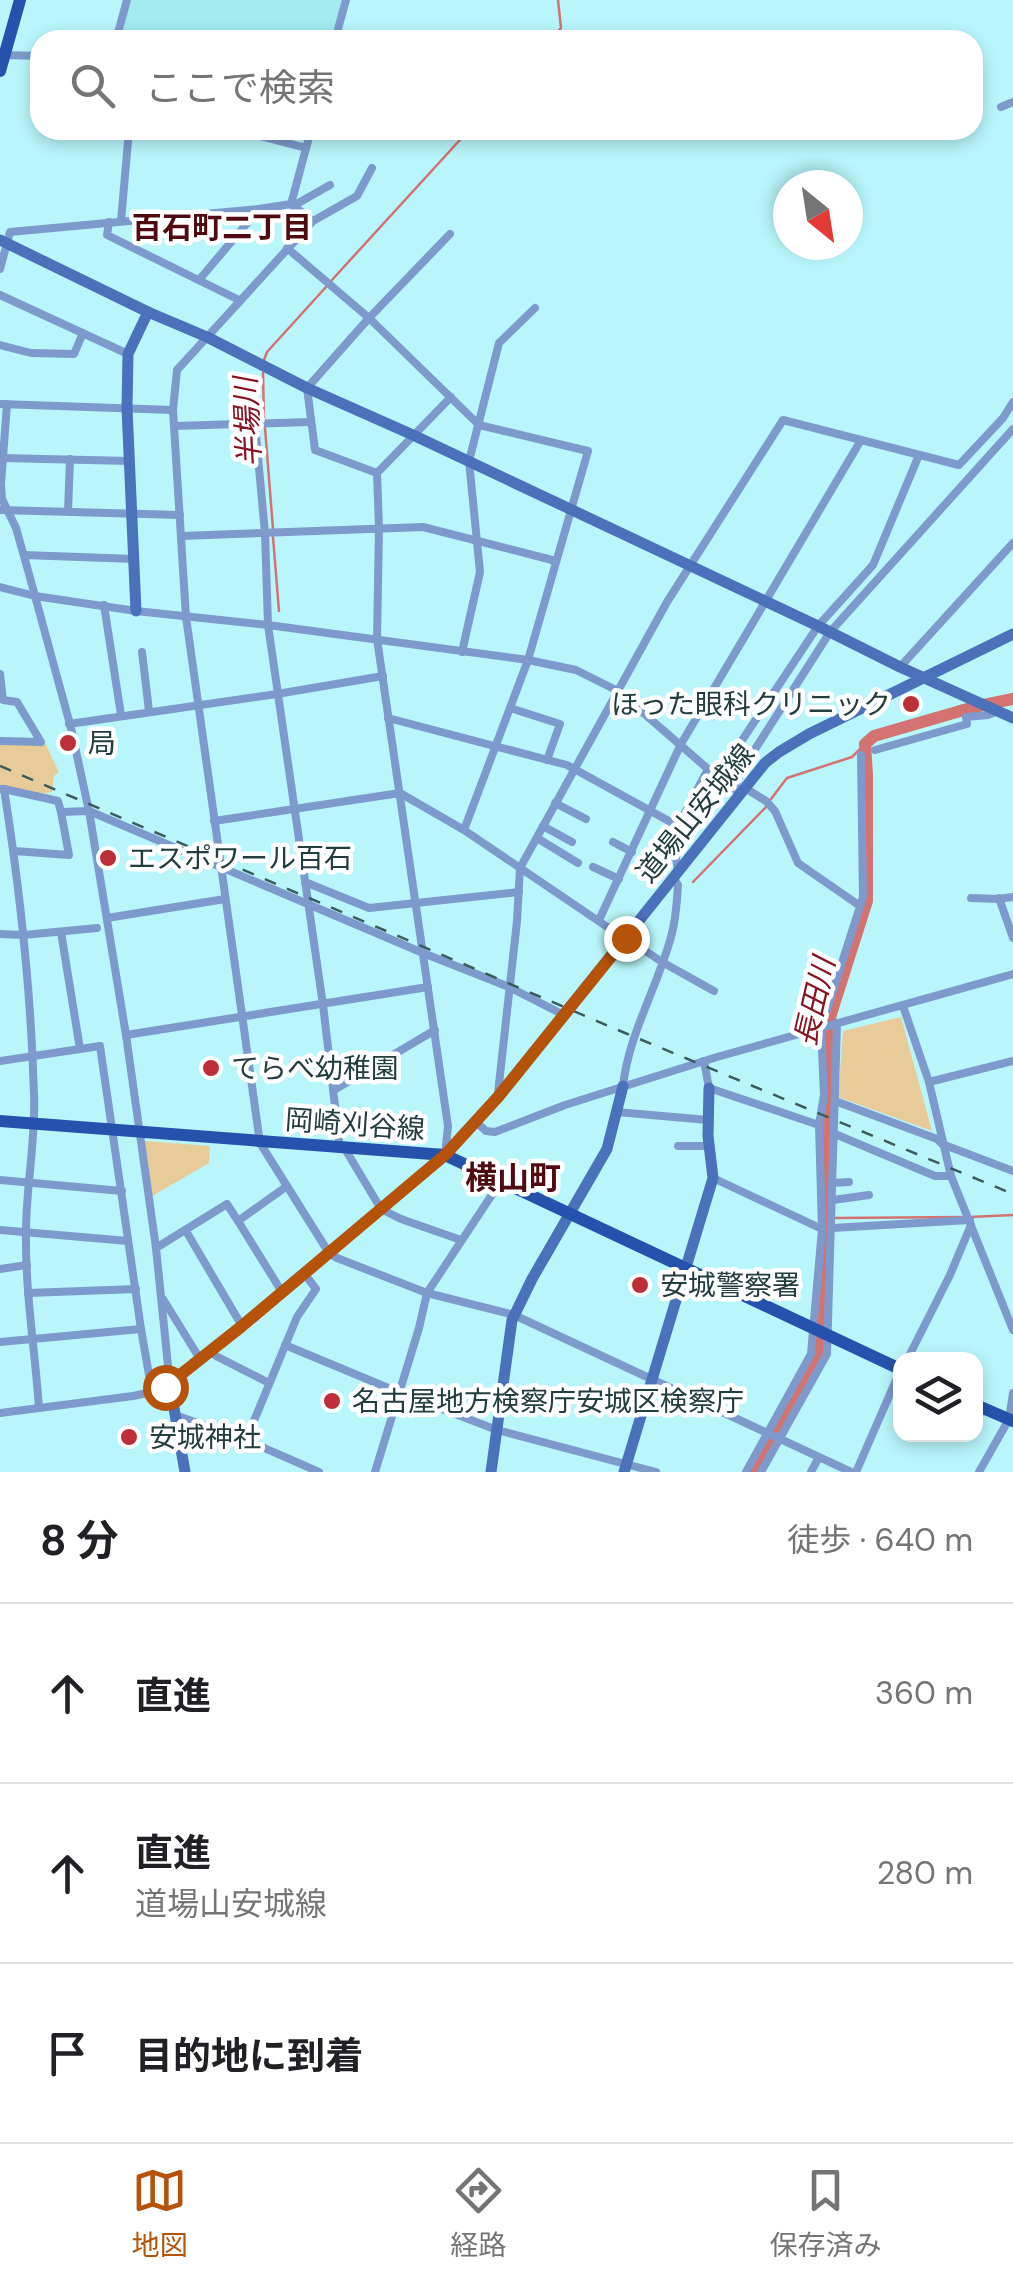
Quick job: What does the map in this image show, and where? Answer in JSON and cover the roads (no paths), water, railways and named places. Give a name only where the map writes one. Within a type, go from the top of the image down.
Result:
[{"type":"main road","points":[[0,71],[20,0]]},
{"type":"main road","name":"岡崎刈谷線","points":[[0,1121],[445,1155],[893,1366]]},
{"type":"main road","points":[[983,1408],[1011,1420]]},
{"type":"street","points":[[118,30],[126,0]]},
{"type":"street","points":[[338,30],[346,0]]},
{"type":"street","points":[[2,54],[30,55]]},
{"type":"street","points":[[1001,107],[1013,102]]},
{"type":"street","points":[[122,221],[127,140]]},
{"type":"street","points":[[275,140],[306,148]]},
{"type":"street","points":[[292,205],[308,140]]},
{"type":"street","points":[[372,168],[357,196],[313,221],[177,370],[173,410],[186,616],[260,1142],[329,1253],[337,1258],[427,1293],[514,1315],[854,1472],[893,1386]]},
{"type":"street","points":[[0,269],[3,241],[10,232],[259,210],[292,205],[330,185]]},
{"type":"street","points":[[292,205],[313,221]]},
{"type":"street","points":[[199,280],[259,210]]},
{"type":"street","points":[[108,222],[107,235],[239,300]]},
{"type":"street","points":[[377,473],[316,450],[307,388],[450,234]]},
{"type":"street","points":[[3,241],[307,388],[469,460],[1013,718]]},
{"type":"street","points":[[287,248],[369,318],[479,425],[588,451],[528,660],[464,830]]},
{"type":"street","points":[[0,295],[128,354]]},
{"type":"street","points":[[462,652],[480,572],[469,460],[499,342],[535,308]]},
{"type":"street","points":[[136,611],[128,354],[148,312]]},
{"type":"street","points":[[0,345],[32,353],[74,354],[83,333]]},
{"type":"street","points":[[0,1413],[152,1392],[170,1385],[445,1155],[448,1126],[377,639],[377,473],[451,397]]},
{"type":"street","points":[[498,1097],[520,868],[689,566],[784,420],[959,466],[1013,402]]},
{"type":"street","points":[[173,410],[4,404],[1,484],[4,510],[24,555],[89,810],[140,1132],[184,1472]]},
{"type":"street","points":[[174,426],[311,422]]},
{"type":"street","points":[[255,425],[268,624],[342,1148],[381,1208],[461,1240]]},
{"type":"street","points":[[740,790],[743,768],[824,629],[1013,429]]},
{"type":"street","points":[[599,920],[681,744],[861,440]]},
{"type":"street","points":[[721,779],[727,763],[873,565],[919,455]]},
{"type":"street","points":[[2,458],[130,461]]},
{"type":"street","points":[[68,511],[70,459]]},
{"type":"street","points":[[4,510],[180,515]]},
{"type":"street","points":[[181,536],[422,527],[556,562]]},
{"type":"street","points":[[900,667],[1013,543]]},
{"type":"street","points":[[24,555],[134,559]]},
{"type":"street","points":[[0,587],[136,611],[268,624],[576,670],[618,690],[721,779],[768,804],[798,863],[860,906]]},
{"type":"street","points":[[104,605],[121,715]]},
{"type":"street","name":"道場山安城線","points":[[445,1155],[498,1097],[765,763],[809,734],[1013,634]]},
{"type":"street","points":[[142,652],[149,712]]},
{"type":"street","points":[[0,674],[2,700],[17,702],[40,742],[0,741]]},
{"type":"street","points":[[69,724],[383,676]]},
{"type":"street","points":[[510,708],[560,724],[547,760]]},
{"type":"street","points":[[875,750],[967,724],[966,717],[998,710]]},
{"type":"street","points":[[388,718],[575,769],[678,826]]},
{"type":"street","points":[[746,1472],[775,1437],[827,1354],[822,1331],[827,1228],[819,1124],[829,1026],[863,897],[861,755]]},
{"type":"street","points":[[491,1472],[514,1315],[607,1150],[626,1066],[674,921],[678,826],[708,769]]},
{"type":"street","points":[[14,851],[69,855],[58,801],[2,789],[24,934],[34,1097],[26,1265],[39,1408]]},
{"type":"street","points":[[214,820],[400,793],[464,830],[662,962],[714,990]]},
{"type":"street","points":[[556,803],[586,820]]},
{"type":"street","points":[[61,812],[89,810],[509,987],[564,1015]]},
{"type":"street","points":[[543,826],[572,842]]},
{"type":"street","points":[[536,838],[578,863]]},
{"type":"street","points":[[613,842],[632,852]]},
{"type":"street","points":[[593,866],[619,879]]},
{"type":"street","points":[[305,882],[368,908],[519,892]]},
{"type":"street","points":[[971,898],[1013,896]]},
{"type":"street","points":[[1000,898],[1013,938]]},
{"type":"street","points":[[107,918],[225,899]]},
{"type":"street","points":[[0,934],[96,928]]},
{"type":"street","points":[[61,932],[80,1049]]},
{"type":"street","points":[[476,1122],[486,1131],[495,1132],[704,1061],[1013,974]]},
{"type":"street","points":[[126,1035],[428,987]]},
{"type":"street","points":[[903,1006],[928,1082],[951,1176],[1010,1310],[1013,1330]]},
{"type":"street","points":[[762,1472],[822,1331],[827,1228],[834,1183],[835,1101],[829,1026]]},
{"type":"street","points":[[334,1090],[434,1030]]},
{"type":"street","points":[[0,1060],[100,1046],[152,1392]]},
{"type":"street","points":[[626,1468],[712,1178],[710,1088],[704,1061]]},
{"type":"street","points":[[928,1082],[1013,1062]]},
{"type":"street","points":[[710,1088],[819,1124]]},
{"type":"street","points":[[835,1101],[1013,1171]]},
{"type":"street","points":[[616,1112],[708,1120]]},
{"type":"street","points":[[834,1134],[936,1176],[951,1176]]},
{"type":"street","points":[[678,1146],[709,1146]]},
{"type":"street","points":[[712,1178],[827,1228],[971,1223]]},
{"type":"street","points":[[0,1180],[122,1190]]},
{"type":"street","points":[[375,1472],[427,1293],[502,1180]]},
{"type":"street","points":[[834,1183],[849,1182]]},
{"type":"street","points":[[238,1221],[287,1186]]},
{"type":"street","points":[[833,1200],[869,1195]]},
{"type":"street","points":[[156,1248],[227,1204],[282,1292]]},
{"type":"street","points":[[911,1352],[971,1223]]},
{"type":"street","points":[[0,1230],[128,1241]]},
{"type":"street","points":[[186,1232],[242,1326]]},
{"type":"street","points":[[0,1269],[26,1265]]},
{"type":"street","points":[[246,1440],[297,1317],[316,1289],[304,1273]]},
{"type":"street","points":[[28,1293],[136,1289]]},
{"type":"street","points":[[161,1294],[200,1359]]},
{"type":"street","points":[[0,1342],[141,1329]]},
{"type":"street","points":[[285,1345],[497,1430],[626,1468],[656,1472]]},
{"type":"street","points":[[211,1351],[270,1383]]},
{"type":"street","points":[[979,1472],[1011,1420],[1013,1393]]},
{"type":"street","points":[[175,1414],[319,1472]]},
{"type":"street","points":[[811,1472],[818,1457]]},
{"type":"waterway","name":"半場川","points":[[558,0],[559,30]]},
{"type":"waterway","name":"半場川","points":[[331,281],[460,140]]},
{"type":"waterway","name":"半場川","points":[[264,360],[326,287]]},
{"type":"waterway","name":"半場川","points":[[263,373],[264,420]]},
{"type":"waterway","name":"半場川","points":[[265,428],[273,529]]},
{"type":"waterway","name":"半場川","points":[[273,537],[279,611]]},
{"type":"waterway","name":"長田川","points":[[754,1472],[815,1360],[820,1343],[827,1218],[827,1034],[867,901],[865,744],[874,736],[1013,699]]},
{"type":"waterway","points":[[771,799],[787,778],[852,757],[865,744]]},
{"type":"waterway","points":[[693,882],[767,806]]},
{"type":"waterway","points":[[970,1217],[1013,1215]]},
{"type":"waterway","points":[[835,1218],[962,1217]]},
{"type":"railway","points":[[0,766],[1013,1194]]},
{"type":"place","name":"ほった眼科クリニック","points":[[911,704]]},
{"type":"place","name":"局","points":[[68,743]]},
{"type":"place","name":"エスポワール百石","points":[[108,858]]},
{"type":"place","name":"てらべ幼稚園","points":[[211,1068]]},
{"type":"place","name":"安城警察署","points":[[640,1285]]},
{"type":"place","name":"名古屋地方検察庁安城区検察庁","points":[[332,1401]]},
{"type":"place","name":"安城神社","points":[[129,1437]]},
{"type":"district","name":"百石町二丁目","points":[[222,228]]},
{"type":"district","name":"横山町","points":[[513,1178]]}]
